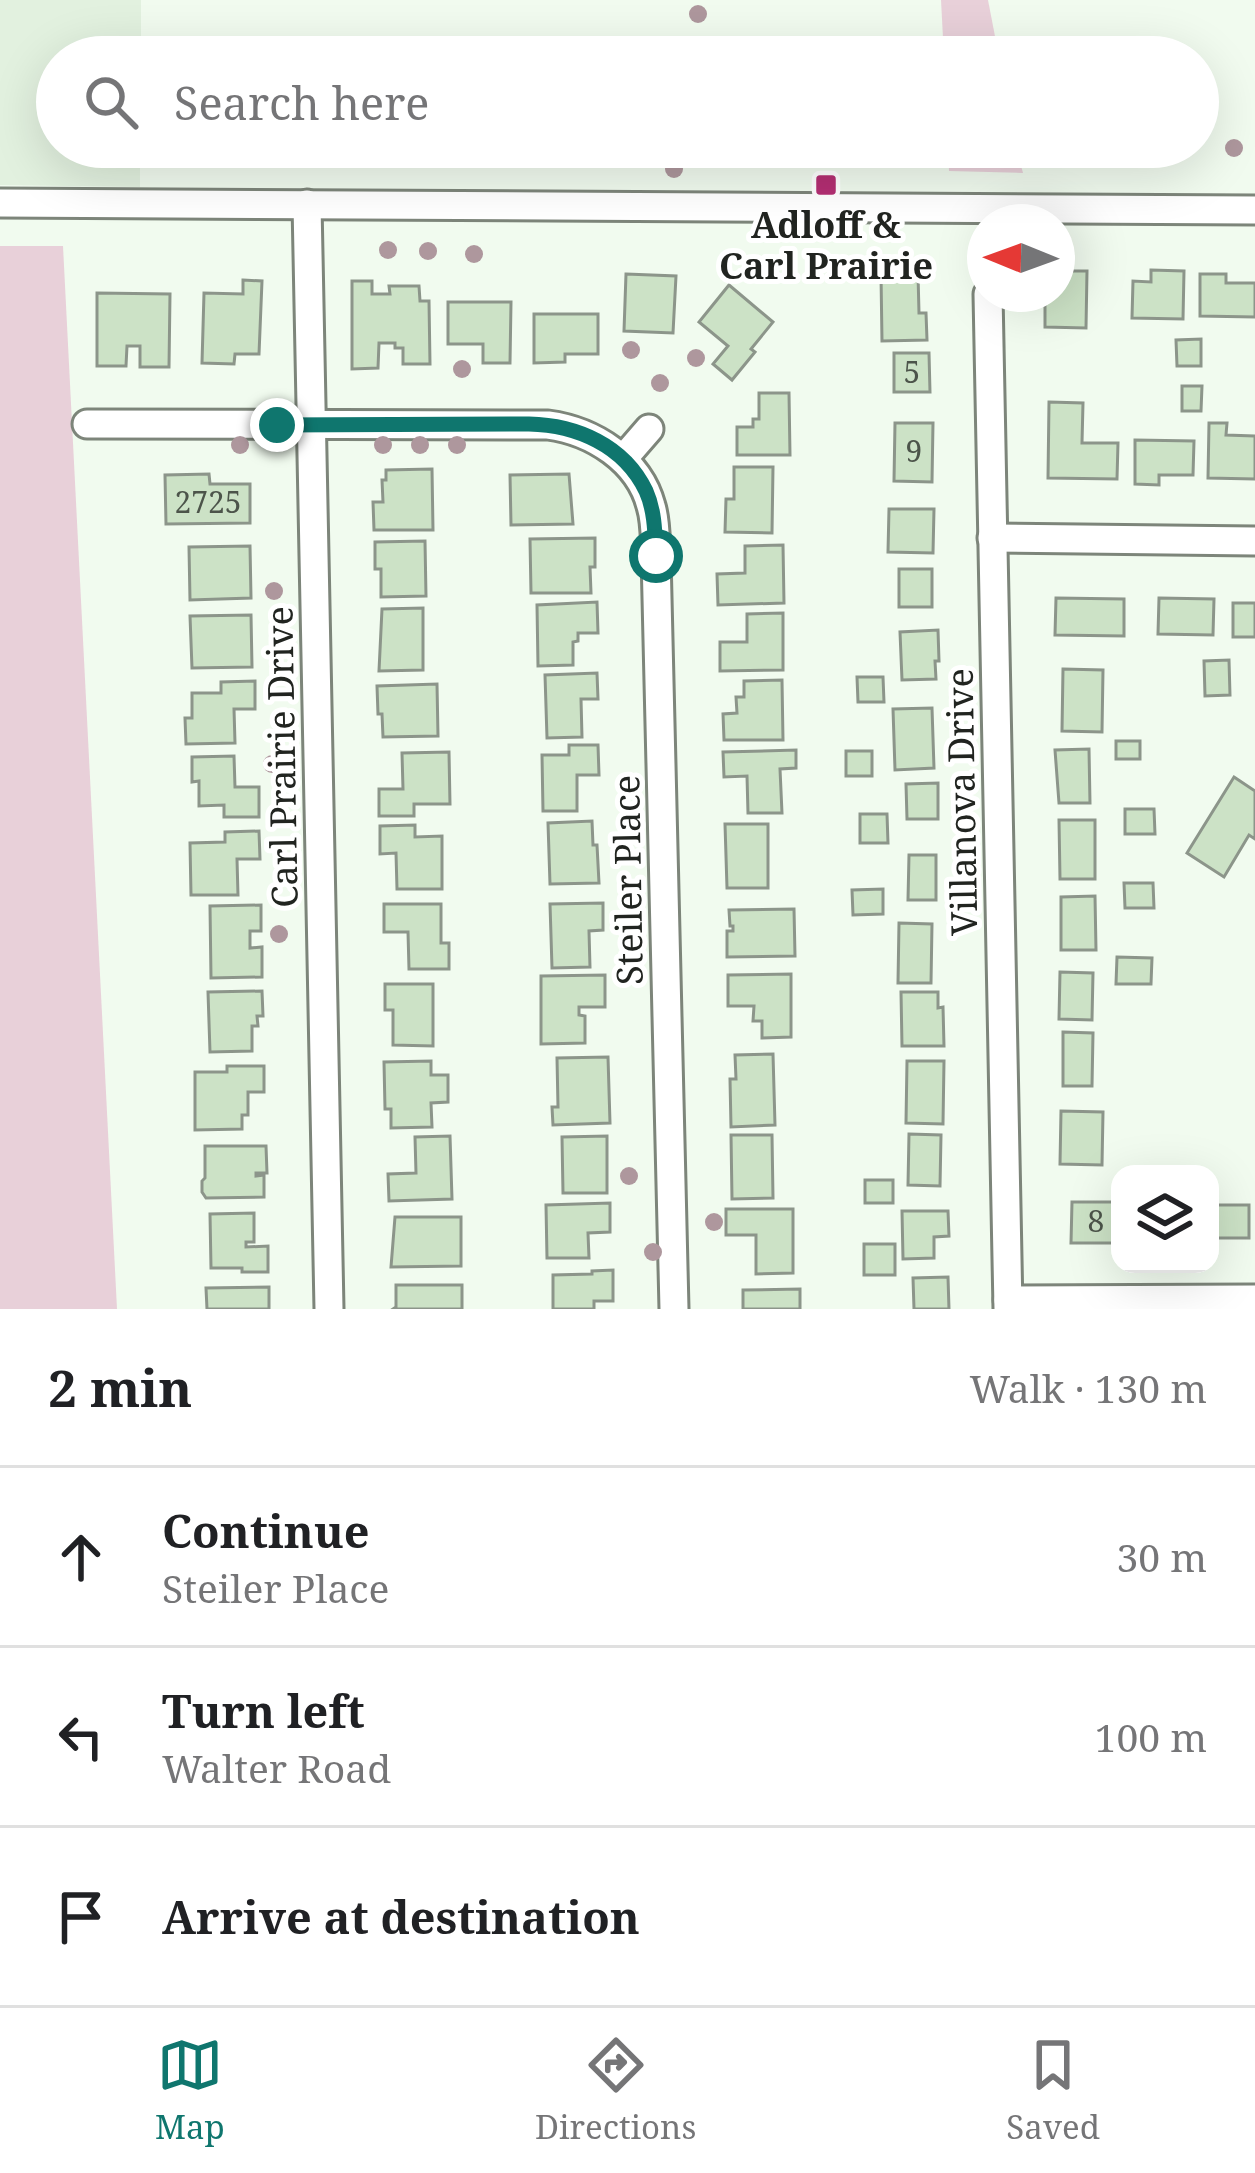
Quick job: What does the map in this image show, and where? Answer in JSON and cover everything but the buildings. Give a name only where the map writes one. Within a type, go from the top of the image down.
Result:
[{"type":"street","points":[[0,203],[308,203],[967,216]]},
{"type":"street","name":"Carl Prairie Drive","points":[[308,203],[329,1309]]},
{"type":"street","points":[[1075,214],[1255,210]]},
{"type":"street","name":"Villanova Drive","points":[[988,312],[1008,1305]]},
{"type":"street","points":[[86,424],[548,425],[585,434],[623,459],[649,429]]},
{"type":"street","name":"Steiler Place","points":[[623,459],[644,487],[655,526],[674,1309]]},
{"type":"street","points":[[992,538],[1255,542]]},
{"type":"street","points":[[1008,1305],[1255,1299]]},
{"type":"shaded area","points":[[0,0],[141,0],[141,36],[36,36],[36,168],[140,168],[140,187],[0,185]]},
{"type":"shaded area","points":[[941,0],[988,0],[995,36],[943,36]]},
{"type":"shaded area","points":[[1022,168],[1023,173],[949,171]]},
{"type":"shaded area","points":[[0,246],[63,246],[117,1309],[0,1309]]},
{"type":"place","name":"Adloff & Carl Prairie","points":[[826,185]]},
{"type":"route","points":[[277,425],[568,428],[623,459],[644,487],[655,526],[656,556]]}]
